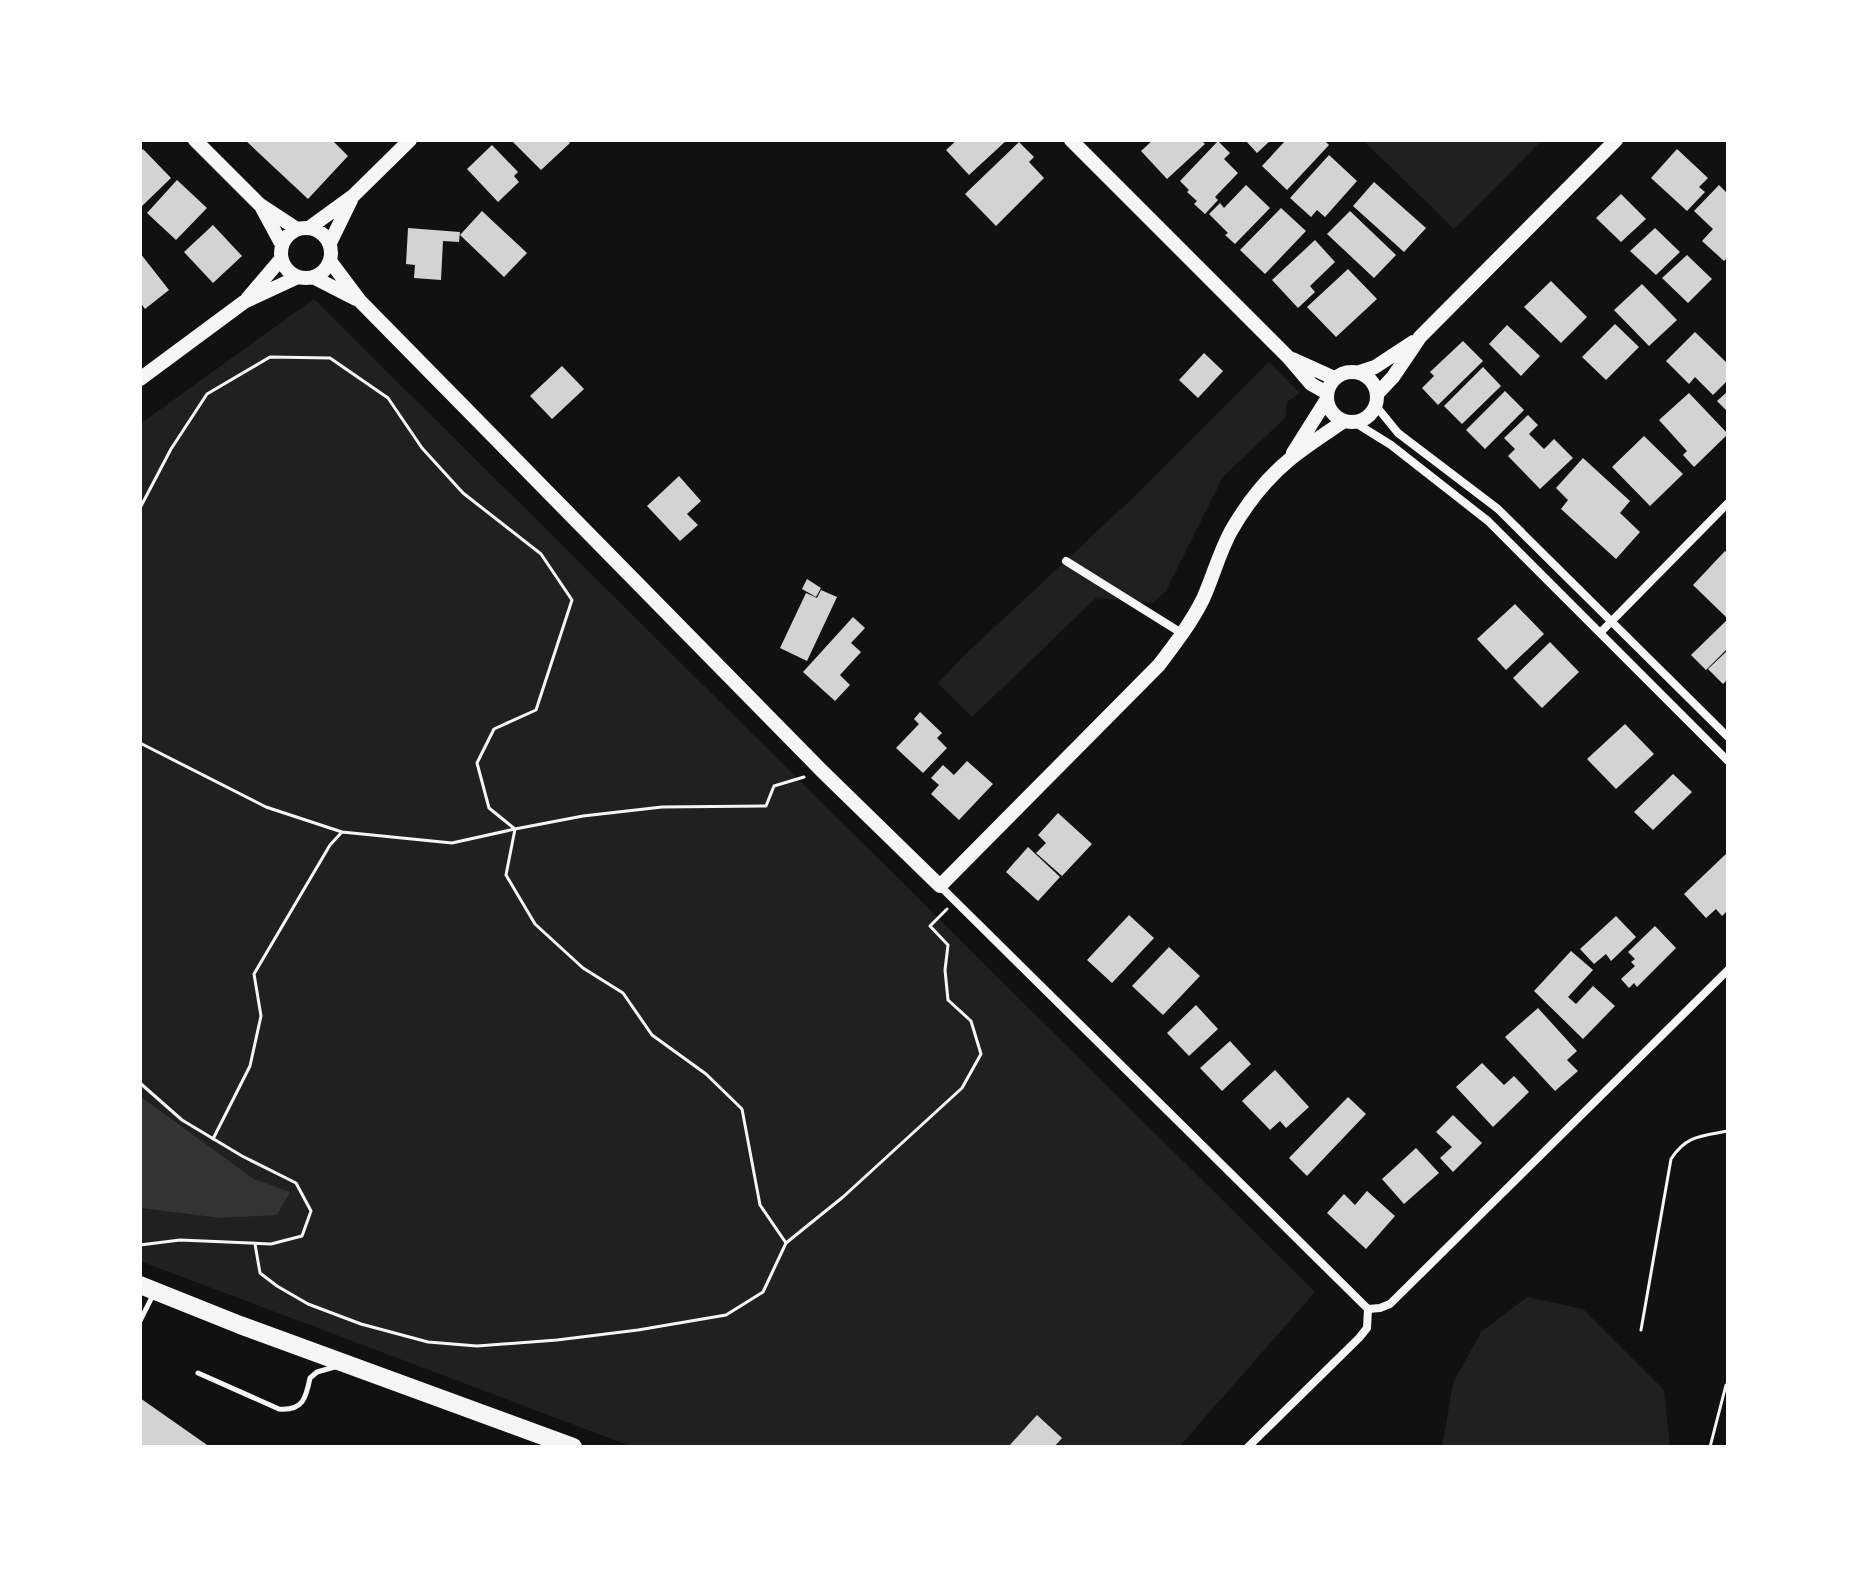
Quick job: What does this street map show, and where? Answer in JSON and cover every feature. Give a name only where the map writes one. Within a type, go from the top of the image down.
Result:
[{"type":"main road","points":[[148,1288],[240,1325],[573,1447]]},
{"type":"street","points":[[195,140],[259,204],[303,228],[322,233],[330,243],[332,252],[324,271],[313,277]]},
{"type":"street","points":[[244,302],[282,252],[288,235],[353,196],[410,140]]},
{"type":"street","points":[[1071,140],[1288,357],[1311,384],[1327,396],[1332,412],[1391,445],[1488,521],[1728,761]]},
{"type":"street","points":[[940,886],[1159,665],[1183,634],[1203,598],[1232,530],[1265,483],[1288,460],[1349,422],[1367,417],[1420,337],[1616,140]]},
{"type":"street","points":[[330,243],[353,196]]},
{"type":"street","points":[[259,204],[290,273],[298,277]]},
{"type":"street","points":[[330,261],[360,301],[823,772],[1368,1309],[1367,1328],[1359,1338],[1248,1447]]},
{"type":"street","points":[[140,379],[244,302],[298,277],[313,277],[360,301]]},
{"type":"street","points":[[1288,460],[1327,396],[1334,378],[1346,372],[1375,367],[1420,337]]},
{"type":"street","points":[[1288,357],[1334,378]]},
{"type":"street","points":[[1360,372],[1372,380],[1377,399],[1398,433],[1498,509],[1728,737]]},
{"type":"street","points":[[1600,633],[1728,503]]},
{"type":"street","points":[[1066,561],[1183,634]]},
{"type":"street","points":[[1368,1309],[1390,1304],[1728,970]]},
{"type":"lane","points":[[140,1321],[148,1288]]},
{"type":"lane","points":[[198,1373],[279,1409],[288,1410],[300,1405],[306,1397],[310,1378],[317,1372],[348,1364]]},
{"type":"path","points":[[140,508],[171,449],[207,394],[270,357],[330,358],[388,398],[422,448],[463,493],[541,554],[572,600],[536,710],[494,729],[477,763],[489,808],[515,829]]},
{"type":"path","points":[[140,743],[266,807],[342,832],[452,843],[583,816],[662,807],[766,806],[774,786],[823,772]]},
{"type":"path","points":[[515,829],[506,875],[535,924],[583,968],[623,993],[652,1035],[706,1074],[742,1109],[760,1205],[786,1243]]},
{"type":"path","points":[[213,1139],[250,1066],[261,1016],[254,974],[330,845],[342,832]]},
{"type":"path","points":[[255,1244],[260,1273],[308,1304],[361,1324],[428,1342],[477,1346],[557,1340],[726,1315],[763,1292],[786,1243],[843,1197],[962,1088],[981,1054],[971,1021],[948,1000],[945,970],[948,945],[930,926],[955,901]]},
{"type":"path","points":[[140,1083],[182,1120],[242,1156],[296,1183],[311,1211],[302,1236],[271,1244],[180,1240],[140,1245]]},
{"type":"path","points":[[1641,1330],[1671,1159],[1679,1146],[1692,1138],[1728,1131]]},
{"type":"path","points":[[1710,1447],[1728,1386]]},
{"type":"shaded area","points":[[1363,140],[1542,140],[1454,229]]},
{"type":"shaded area","points":[[314,299],[1315,1292],[1179,1447],[633,1447],[140,1261],[140,1208],[220,1218],[290,1193],[254,1179],[140,1096],[140,424]]},
{"type":"shaded area","points":[[1269,362],[1300,393],[1287,402],[1285,418],[1223,477],[1166,591],[1153,603],[1096,598],[972,717],[938,683],[1136,495]]},
{"type":"shaded area","points":[[140,1096],[254,1179],[290,1192],[277,1215],[220,1218],[140,1208]]},
{"type":"shaded area","points":[[1527,1297],[1583,1309],[1664,1390],[1670,1447],[1442,1447],[1453,1383],[1481,1332]]},
{"type":"building","points":[[245,140],[332,140],[348,156],[308,199]]},
{"type":"building","points":[[511,140],[567,140],[570,143],[541,170]]},
{"type":"building","points":[[957,140],[1007,140],[969,175],[946,150]]},
{"type":"building","points":[[1153,140],[1201,140],[1205,144],[1167,179],[1141,151]]},
{"type":"building","points":[[1245,140],[1271,140],[1257,153]]},
{"type":"building","points":[[1286,140],[1324,140],[1329,145],[1287,190],[1262,166]]},
{"type":"building","points":[[1218,141],[1230,153],[1224,159],[1238,173],[1215,197],[1218,200],[1205,214],[1194,204],[1197,201],[1180,181]]},
{"type":"building","points":[[1019,142],[1034,157],[1029,162],[1044,178],[996,226],[965,194]]},
{"type":"building","points":[[492,145],[518,172],[514,176],[519,182],[498,202],[467,169]]},
{"type":"building","points":[[143,149],[171,178],[140,208],[140,153]]},
{"type":"building","points":[[1677,149],[1708,178],[1699,187],[1705,192],[1687,211],[1651,178]]},
{"type":"building","points":[[1329,155],[1357,181],[1325,217],[1317,210],[1311,217],[1290,198]]},
{"type":"building","points":[[177,180],[207,208],[176,240],[147,213]]},
{"type":"building","points":[[1374,182],[1426,228],[1404,252],[1353,206]]},
{"type":"building","points":[[1246,185],[1270,208],[1235,244],[1209,214],[1220,203],[1224,208]]},
{"type":"building","points":[[1719,185],[1728,194],[1728,257],[1724,261],[1702,241],[1713,229],[1694,211]]},
{"type":"building","points":[[1621,194],[1646,219],[1621,242],[1596,218]]},
{"type":"building","points":[[1281,208],[1306,231],[1265,274],[1240,250]]},
{"type":"building","points":[[482,211],[527,253],[504,277],[460,235]]},
{"type":"building","points":[[1350,211],[1396,255],[1374,278],[1327,234]]},
{"type":"building","points":[[213,225],[242,256],[213,283],[184,252]]},
{"type":"building","points":[[408,228],[460,232],[459,242],[443,241],[441,280],[414,278],[415,265],[406,264]]},
{"type":"building","points":[[1655,228],[1680,252],[1656,275],[1630,251]]},
{"type":"building","points":[[1315,240],[1335,262],[1310,286],[1315,292],[1298,308],[1272,280]]},
{"type":"building","points":[[140,253],[169,290],[145,309],[140,302]]},
{"type":"building","points":[[1687,255],[1712,279],[1688,303],[1662,278]]},
{"type":"building","points":[[1348,269],[1377,299],[1336,337],[1307,307]]},
{"type":"building","points":[[1551,281],[1587,317],[1561,343],[1524,307]]},
{"type":"building","points":[[1642,284],[1677,320],[1649,346],[1614,310]]},
{"type":"building","points":[[1615,324],[1639,347],[1606,380],[1582,357]]},
{"type":"building","points":[[1507,325],[1540,356],[1521,376],[1489,344]]},
{"type":"building","points":[[1695,332],[1728,364],[1728,380],[1713,395],[1695,377],[1689,384],[1666,361]]},
{"type":"building","points":[[1463,341],[1483,361],[1438,405],[1422,388],[1434,376],[1430,372]]},
{"type":"building","points":[[1204,353],[1223,371],[1198,398],[1179,380]]},
{"type":"building","points":[[562,366],[584,389],[552,419],[530,396]]},
{"type":"building","points":[[1483,367],[1501,386],[1462,424],[1444,406]]},
{"type":"building","points":[[1505,391],[1524,410],[1485,449],[1466,430]]},
{"type":"building","points":[[1728,391],[1728,412],[1717,401]]},
{"type":"building","points":[[1689,393],[1728,434],[1694,467],[1683,455],[1687,451],[1659,420]]},
{"type":"building","points":[[1528,415],[1538,425],[1529,434],[1544,449],[1554,439],[1573,458],[1540,489],[1508,456],[1515,449],[1504,438]]},
{"type":"building","points":[[1644,436],[1683,474],[1650,506],[1612,467]]},
{"type":"building","points":[[1583,458],[1630,501],[1620,513],[1640,532],[1616,559],[1561,509],[1568,500],[1556,488]]},
{"type":"building","points":[[679,476],[701,501],[687,514],[698,525],[680,541],[647,506]]},
{"type":"building","points":[[1725,551],[1728,554],[1726,617],[1693,585]]},
{"type":"building","points":[[807,579],[821,588],[816,597],[802,589]]},
{"type":"building","points":[[821,590],[837,597],[807,661],[780,648],[806,593],[817,598]]},
{"type":"building","points":[[1515,604],[1544,634],[1506,670],[1477,639]]},
{"type":"building","points":[[853,617],[865,628],[851,643],[861,652],[840,675],[850,685],[835,701],[803,672]]},
{"type":"building","points":[[1728,619],[1728,648],[1706,670],[1691,655]]},
{"type":"building","points":[[1550,642],[1579,672],[1542,708],[1513,678]]},
{"type":"building","points":[[1728,650],[1728,679],[1723,684],[1708,669]]},
{"type":"building","points":[[920,712],[942,733],[937,738],[947,748],[923,773],[896,748],[919,724],[914,719]]},
{"type":"building","points":[[1625,724],[1654,754],[1616,789],[1587,759]]},
{"type":"building","points":[[967,761],[993,784],[959,820],[931,794],[939,785],[931,778],[943,765],[954,775]]},
{"type":"building","points":[[1673,774],[1692,792],[1653,830],[1634,812]]},
{"type":"building","points":[[1058,813],[1092,844],[1062,876],[1036,853],[1046,843],[1038,835]]},
{"type":"building","points":[[1028,847],[1060,877],[1038,901],[1006,872]]},
{"type":"building","points":[[1728,852],[1728,910],[1722,916],[1716,909],[1706,918],[1684,894]]},
{"type":"building","points":[[1129,915],[1154,938],[1112,983],[1087,960]]},
{"type":"building","points":[[1616,916],[1636,937],[1611,961],[1606,954],[1594,964],[1580,949]]},
{"type":"building","points":[[1655,926],[1676,948],[1637,987],[1634,983],[1629,988],[1621,979],[1635,966],[1631,962],[1635,959],[1628,952]]},
{"type":"building","points":[[1169,947],[1200,976],[1163,1015],[1132,986]]},
{"type":"building","points":[[1571,951],[1593,970],[1568,997],[1576,1004],[1593,986],[1615,1006],[1583,1039],[1534,991]]},
{"type":"building","points":[[1196,1005],[1218,1029],[1189,1056],[1167,1033]]},
{"type":"building","points":[[1538,1008],[1577,1051],[1567,1060],[1578,1071],[1555,1091],[1505,1037]]},
{"type":"building","points":[[1230,1041],[1251,1064],[1222,1091],[1200,1068]]},
{"type":"building","points":[[1482,1063],[1504,1085],[1514,1076],[1529,1092],[1493,1127],[1456,1087]]},
{"type":"building","points":[[1275,1070],[1309,1107],[1286,1128],[1280,1121],[1270,1130],[1242,1101]]},
{"type":"building","points":[[1348,1097],[1366,1114],[1307,1176],[1289,1158]]},
{"type":"building","points":[[1453,1115],[1482,1143],[1453,1172],[1440,1158],[1452,1147],[1436,1132]]},
{"type":"building","points":[[1416,1148],[1439,1173],[1404,1204],[1382,1179]]},
{"type":"building","points":[[1367,1191],[1395,1216],[1366,1249],[1327,1213],[1344,1194],[1355,1205]]},
{"type":"building","points":[[140,1398],[210,1447],[140,1447]]},
{"type":"building","points":[[1037,1415],[1062,1438],[1054,1447],[1008,1447]]}]
